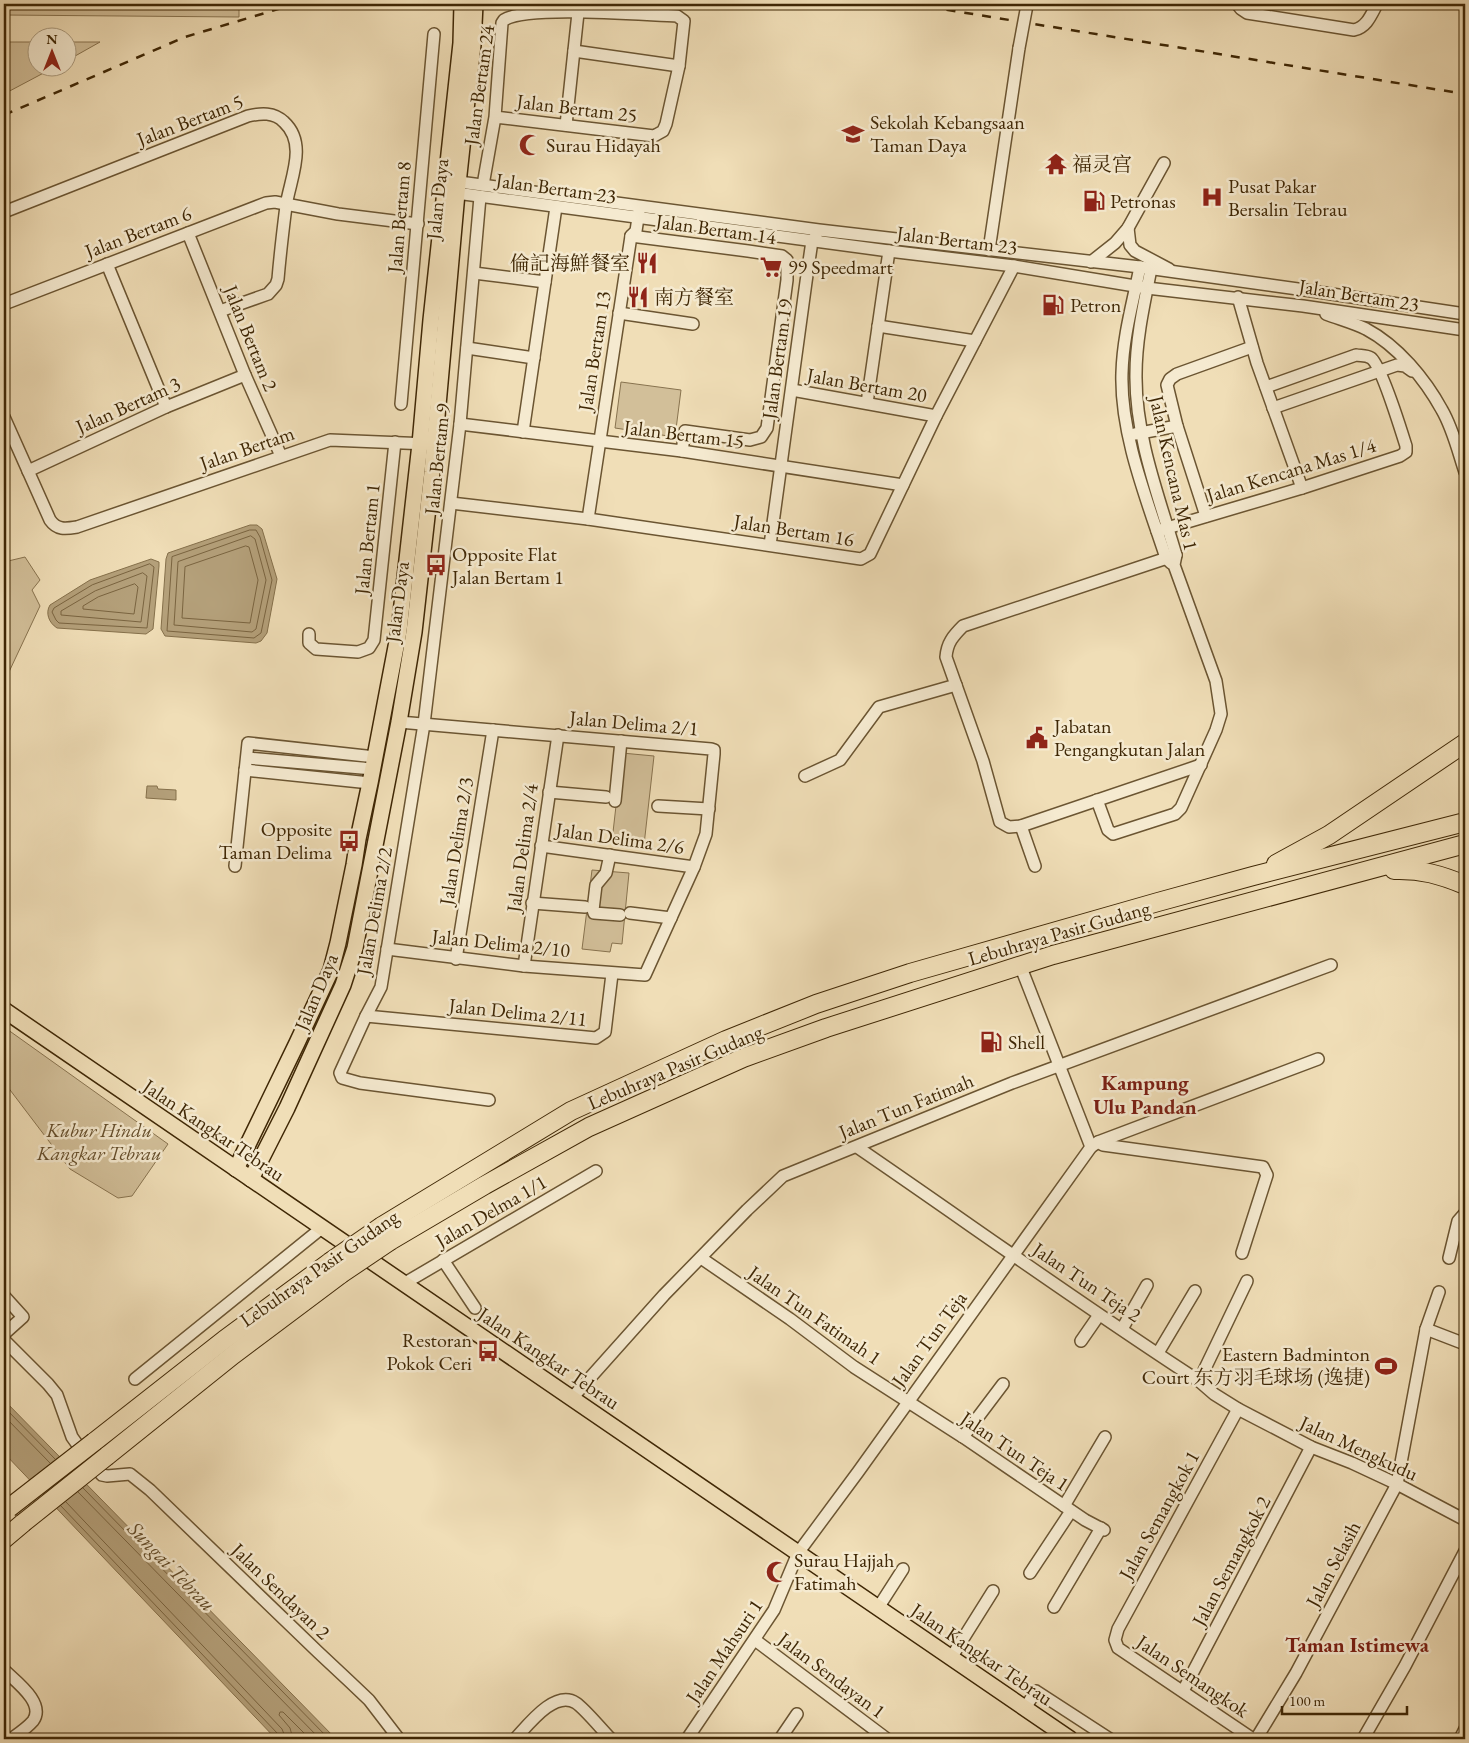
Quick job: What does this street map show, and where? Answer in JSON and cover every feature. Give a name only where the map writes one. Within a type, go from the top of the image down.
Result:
[{"type":"highway","points":[[1253,876],[1329,835],[1465,742]]},
{"type":"highway","name":"Lebuhraya Pasir Gudang","points":[[6,1510],[224,1340],[571,1111],[726,1040],[816,1004],[910,973],[1253,876],[1465,822]]},
{"type":"highway","name":"Lebuhraya Pasir Gudang","points":[[386,1233],[485,1185],[589,1127],[743,1058],[826,1028],[1020,965],[1465,844]]},
{"type":"highway","points":[[1371,870],[1415,869],[1446,877],[1465,886]]},
{"type":"highway","name":"Lebuhraya Pasir Gudang","points":[[4,1539],[233,1355],[335,1268]]},
{"type":"main road","name":"Jalan Daya","points":[[251,1179],[346,977],[355,948],[399,722],[414,632],[428,444],[451,187],[473,44],[468,6]]},
{"type":"main road","name":"Jalan Daya","points":[[236,1169],[331,970],[373,770],[399,632],[428,444]]},
{"type":"main road","points":[[315,1006],[299,1052],[300,1056],[307,1054],[325,1024]]},
{"type":"main road","name":"Jalan Kangkar Tebrau","points":[[4,1010],[1025,1708],[1066,1738]]},
{"type":"main road","points":[[211,1152],[228,1155],[239,1152],[248,1145]]},
{"type":"main road","points":[[263,1155],[268,1180],[283,1200]]},
{"type":"street","points":[[989,250],[1027,4]]},
{"type":"street","points":[[1238,5],[1248,13],[1354,30],[1366,24],[1376,4]]},
{"type":"street","points":[[566,125],[578,13]]},
{"type":"street","name":"Jalan Bertam 24","points":[[482,191],[495,117],[502,23],[504,20],[523,14],[578,13],[677,16],[684,20],[678,66]]},
{"type":"street","name":"Jalan Bertam 8","points":[[401,404],[434,34]]},
{"type":"street","points":[[574,51],[678,66]]},
{"type":"street","name":"Jalan Bertam 25","points":[[495,117],[654,136],[662,131],[666,124],[678,66]]},
{"type":"street","name":"Jalan Bertam 5","points":[[4,212],[246,117],[260,113],[281,119],[286,123],[295,138],[296,164],[286,204],[276,285],[268,294],[220,311]]},
{"type":"street","points":[[1091,262],[1115,242],[1128,228],[1164,162]]},
{"type":"street","name":"Jalan Bertam 23","points":[[451,187],[639,206],[819,230],[1173,271],[1464,313]]},
{"type":"street","name":"Jalan Bertam 23","points":[[482,191],[556,207],[1014,266],[1142,286],[1302,306],[1464,331]]},
{"type":"street","name":"Jalan Bertam 9","points":[[424,724],[460,424],[482,191]]},
{"type":"street","name":"Jalan Bertam 6","points":[[4,304],[256,206],[275,202],[338,214],[418,224]]},
{"type":"street","name":"Jalan Bertam 13","points":[[588,519],[631,236],[627,230],[639,206]]},
{"type":"street","points":[[523,432],[556,207]]},
{"type":"street","points":[[1128,228],[1130,245],[1135,251],[1173,271]]},
{"type":"street","name":"Jalan Bertam 19","points":[[770,545],[812,241],[819,230]]},
{"type":"street","name":"Jalan Bertam 2","points":[[188,233],[245,375],[281,456]]},
{"type":"street","name":"Jalan Bertam 14","points":[[631,236],[782,256],[787,260],[787,280],[767,428],[761,437],[750,440],[685,431],[682,451]]},
{"type":"street","points":[[867,404],[889,251]]},
{"type":"street","points":[[107,264],[166,408]]},
{"type":"street","name":"Jalan Bertam 16","points":[[451,502],[588,519],[861,559],[866,558],[870,554],[936,416],[1014,266]]},
{"type":"street","name":"Jalan Kencana Mas 1","points":[[1146,268],[1142,286],[1126,332],[1122,393],[1132,452],[1163,530]]},
{"type":"street","points":[[474,273],[545,282]]},
{"type":"street","points":[[787,280],[806,282]]},
{"type":"street","name":"Jalan Kencana Mas 1","points":[[1097,800],[1111,834],[1175,814],[1181,808],[1222,714],[1216,681],[1163,530],[1142,434],[1136,393],[1136,356],[1142,286]]},
{"type":"street","points":[[1238,297],[1252,347],[1302,488]]},
{"type":"street","points":[[1302,306],[1365,328],[1403,357],[1421,379],[1446,417],[1465,472]]},
{"type":"street","points":[[619,313],[693,324]]},
{"type":"street","points":[[878,326],[975,341]]},
{"type":"street","points":[[1206,516],[1177,426],[1167,385],[1170,379],[1177,374],[1252,347]]},
{"type":"street","points":[[467,348],[534,358]]},
{"type":"street","points":[[1266,387],[1356,355],[1372,359],[1379,371]]},
{"type":"street","points":[[1273,408],[1401,365],[1421,379]]},
{"type":"street","name":"Jalan Kencana Mas 1/4","points":[[1163,530],[1302,488],[1400,456],[1406,452],[1406,446],[1379,371]]},
{"type":"street","name":"Jalan Bertam 3","points":[[28,471],[166,408],[245,375]]},
{"type":"street","name":"Jalan Bertam 20","points":[[792,390],[936,416]]},
{"type":"street","points":[[4,417],[28,471]]},
{"type":"street","name":"Jalan Bertam 15","points":[[460,424],[682,451],[903,485]]},
{"type":"street","points":[[1129,435],[1177,426]]},
{"type":"street","name":"Jalan Bertam","points":[[28,471],[54,525],[60,528],[77,527],[334,439],[428,444]]},
{"type":"street","name":"Jalan Bertam 1","points":[[309,634],[309,643],[316,649],[361,651],[368,648],[374,640],[395,442]]},
{"type":"street","points":[[1172,560],[963,626],[953,636],[947,646],[946,657],[983,761],[1000,822],[1009,827],[1021,826],[1201,765]]},
{"type":"street","points":[[805,776],[840,760],[879,707],[956,685]]},
{"type":"street","name":"Jalan Delima 2/1","points":[[399,722],[714,750],[706,834],[694,867],[646,976],[612,974]]},
{"type":"street","name":"Jalan Delima 2/2","points":[[424,724],[381,987],[340,1073],[342,1078],[360,1083],[489,1100]]},
{"type":"street","name":"Jalan Delima 2/3","points":[[456,959],[494,730]]},
{"type":"street","name":"Jalan Delima 2/4","points":[[524,966],[558,736]]},
{"type":"street","points":[[549,792],[610,799],[621,741]]},
{"type":"street","points":[[235,866],[248,743],[373,770]]},
{"type":"street","points":[[246,764],[373,770]]},
{"type":"street","points":[[658,806],[709,809]]},
{"type":"street","points":[[1021,826],[1035,866]]},
{"type":"street","name":"Jalan Delima 2/6","points":[[541,846],[694,867]]},
{"type":"street","points":[[610,855],[606,873],[596,885],[594,913],[671,918]]},
{"type":"street","points":[[532,903],[585,907]]},
{"type":"street","name":"Jalan Delima 2/10","points":[[387,949],[456,959],[612,974]]},
{"type":"street","points":[[1020,965],[1060,1065],[1095,1145]]},
{"type":"street","name":"Jalan Tun Fatimah","points":[[572,1398],[664,1295],[783,1176],[1012,1082],[1331,965]]},
{"type":"street","name":"Jalan Delima 2/11","points":[[366,1016],[596,1038],[605,1032],[612,974]]},
{"type":"street","points":[[1095,1145],[1318,1059]]},
{"type":"street","points":[[1095,1145],[1263,1166],[1267,1175],[1242,1253]]},
{"type":"street","name":"Jalan Tun Teja","points":[[798,1553],[1013,1255],[1095,1145]]},
{"type":"street","name":"Jalan Tun Teja 2","points":[[857,1147],[1238,1409]]},
{"type":"street","name":"Jalan Delma 1/1","points":[[405,1283],[596,1171]]},
{"type":"street","points":[[1449,1258],[1458,1221],[1465,1213]]},
{"type":"street","points":[[135,1379],[323,1227]]},
{"type":"street","name":"Jalan Tun Fatimah 1","points":[[702,1258],[790,1319],[854,1367],[907,1402]]},
{"type":"street","points":[[443,1260],[475,1308]]},
{"type":"street","points":[[1199,1381],[1248,1281]]},
{"type":"street","points":[[1122,1329],[1147,1285]]},
{"type":"street","points":[[1158,1354],[1195,1291]]},
{"type":"street","name":"Jalan Selasih","points":[[1255,1739],[1296,1673],[1397,1484],[1426,1329],[1439,1292]]},
{"type":"street","points":[[4,1296],[23,1317],[4,1334]]},
{"type":"street","points":[[1081,1341],[1099,1315]]},
{"type":"street","points":[[1426,1329],[1465,1344]]},
{"type":"street","name":"Jalan Sendayan 2","points":[[4,1340],[57,1395],[72,1437],[102,1475],[128,1474],[150,1490],[349,1681],[368,1700],[399,1739]]},
{"type":"street","points":[[963,1438],[1003,1384]]},
{"type":"street","name":"Jalan Tun Teja 1","points":[[907,1402],[1068,1509],[1103,1529],[1054,1607]]},
{"type":"street","name":"Jalan Mengkudu","points":[[1238,1409],[1311,1447],[1352,1463],[1397,1484],[1465,1520]]},
{"type":"street","name":"Jalan Semangkok 1","points":[[1115,1640],[1118,1629],[1238,1409]]},
{"type":"street","points":[[1030,1572],[1068,1509],[1105,1437]]},
{"type":"street","name":"Jalan Semangkok 2","points":[[1183,1691],[1311,1447]]},
{"type":"street","points":[[1363,1739],[1405,1666],[1465,1551]]},
{"type":"street","name":"Jalan Mahsuri 1","points":[[687,1739],[774,1610],[798,1553]]},
{"type":"street","points":[[878,1608],[903,1569]]},
{"type":"street","points":[[951,1658],[993,1591]]},
{"type":"street","name":"Jalan Sendayan 1","points":[[755,1640],[887,1739]]},
{"type":"street","name":"Jalan Semangkok","points":[[1115,1640],[1118,1648],[1255,1739]]},
{"type":"street","points":[[4,1670],[32,1698],[36,1711],[33,1720],[11,1739]]},
{"type":"street","points":[[1025,1708],[1036,1691],[1110,1739]]},
{"type":"street","points":[[515,1739],[549,1705],[557,1700],[576,1702],[611,1739]]},
{"type":"street","points":[[780,1739],[797,1714]]},
{"type":"street","points":[[1460,1739],[1465,1729]]},
{"type":"green space","points":[[4,4],[239,4],[239,17],[4,15]]},
{"type":"green space","points":[[6,42],[28,42],[28,78],[34,78],[4,94],[4,46]]},
{"type":"green space","points":[[78,42],[100,42],[78,54]]},
{"type":"green space","points":[[621,382],[681,390],[675,437],[615,428]]},
{"type":"green space","points":[[25,557],[40,580],[32,590],[40,606],[8,674],[4,674],[4,562]]},
{"type":"green space","points":[[622,753],[654,756],[644,845],[612,841]]},
{"type":"green space","points":[[592,870],[629,873],[622,944],[612,943],[610,952],[582,949]]},
{"type":"green space","name":"Kubur Hindu Kangkar Tebrau","points":[[4,1027],[168,1144],[132,1196],[118,1198],[70,1169],[4,1082]]},
{"type":"water","points":[[250,525],[257,525],[262,529],[277,579],[267,633],[261,641],[256,643],[165,636],[161,629],[168,553]]},
{"type":"water","points":[[151,559],[159,562],[159,566],[153,629],[146,634],[57,628],[50,621],[48,611],[50,605],[90,580]]},
{"type":"water","points":[[147,786],[176,790],[176,800],[146,798]]},
{"type":"water","points":[[4,1400],[336,1739],[276,1739],[4,1453]]},
{"type":"railway","points":[[4,115],[185,37],[295,4]]},
{"type":"railway","points":[[911,4],[1465,94]]},
{"type":"place","name":"Sekolah Kebangsaan Taman Daya","points":[[853,134]]},
{"type":"place","name":"Surau Hidayah","points":[[530,145]]},
{"type":"place","name":"福灵宫","points":[[1056,164]]},
{"type":"place","name":"Pusat Pakar Bersalin Tebrau","points":[[1212,197]]},
{"type":"place","name":"Petronas","points":[[1094,201]]},
{"type":"place","name":"倫記海鮮餐室","points":[[647,263]]},
{"type":"place","name":"99 Speedmart","points":[[771,267]]},
{"type":"place","name":"南方餐室","points":[[638,297]]},
{"type":"place","name":"Petron","points":[[1053,305]]},
{"type":"place","name":"Opposite Flat Jalan Bertam 1","points":[[436,565]]},
{"type":"place","name":"Jabatan Pengangkutan Jalan","points":[[1037,738]]},
{"type":"place","name":"Opposite Taman Delima","points":[[349,841]]},
{"type":"place","name":"Shell","points":[[991,1042]]},
{"type":"place","name":"Restoran Pokok Ceri","points":[[488,1351]]},
{"type":"place","name":"Eastern Badminton Court 东方羽毛球场 (逸捷)","points":[[1386,1366]]},
{"type":"place","name":"Surau Hajjah Fatimah","points":[[777,1572]]},
{"type":"district","name":"Kampung Ulu Pandan","points":[[1145,1094]]},
{"type":"district","name":"Taman Istimewa","points":[[1357,1644]]},
{"type":"water label","name":"Sungai Tebrau","points":[[172,1566]]}]
